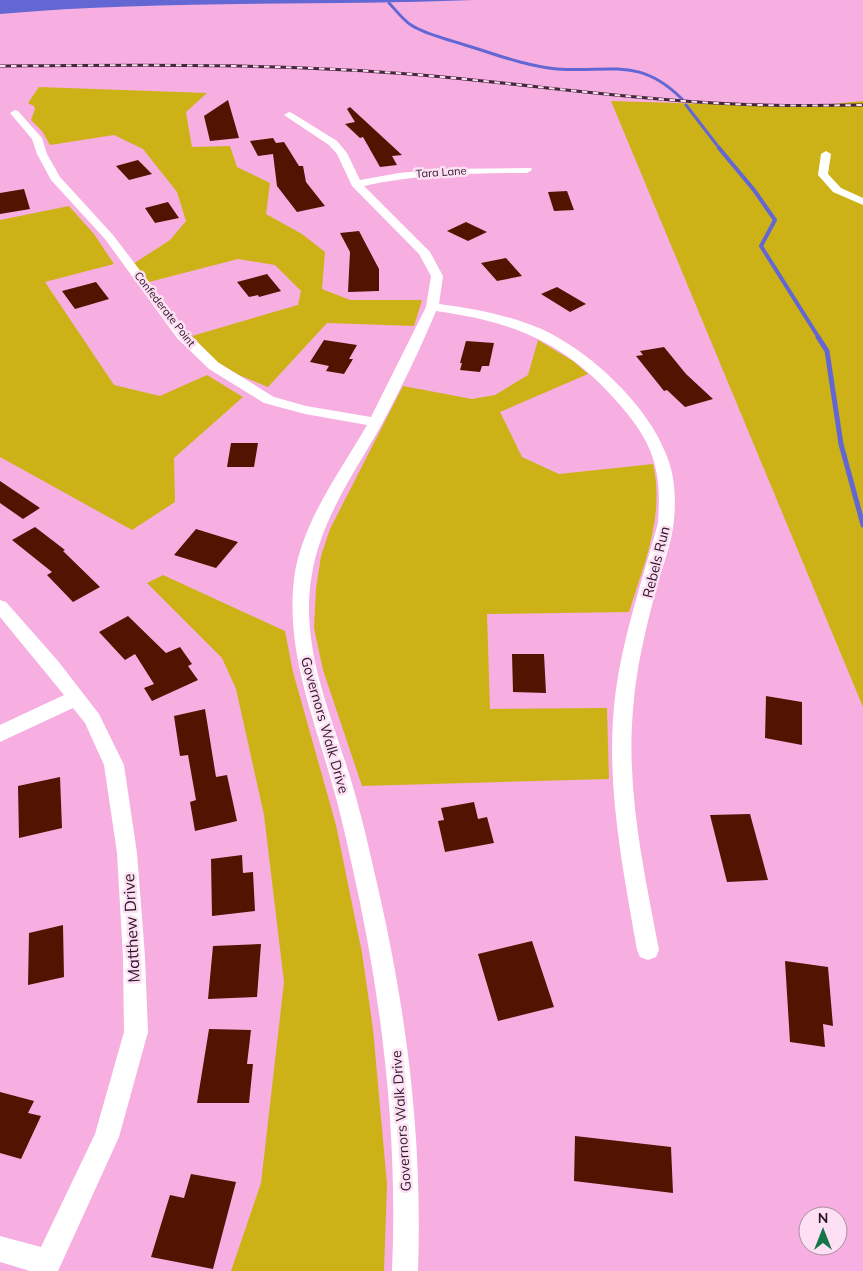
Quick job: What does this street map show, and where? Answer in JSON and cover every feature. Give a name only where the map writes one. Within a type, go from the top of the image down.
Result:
[{"type":"street","name":"Confederate Point","points":[[15,114],[37,138],[42,154],[55,178],[109,237],[182,335],[214,366],[269,400],[305,410],[376,422]]},
{"type":"street","name":"Governors Walk Drive","points":[[289,115],[333,143],[342,153],[356,184],[424,252],[437,276],[432,307],[376,422],[325,513],[310,550],[303,575],[301,610],[303,641],[308,670],[349,808],[394,1021],[404,1123],[408,1238],[405,1271]]},
{"type":"street","points":[[826,154],[823,175],[838,190],[863,202]]},
{"type":"street","name":"Tara Lane","points":[[356,184],[411,174],[455,170],[527,170]]},
{"type":"street","name":"Rebels Run","points":[[432,307],[474,313],[503,320],[540,334],[568,349],[588,364],[634,412],[646,427],[661,456],[667,476],[668,501],[666,523],[630,665],[622,712],[621,772],[626,827],[648,950]]},
{"type":"street","name":"Matthew Drive","points":[[0,606],[52,666],[92,719],[114,765],[127,852],[134,957],[136,1032],[107,1137],[46,1267]]},
{"type":"street","points":[[0,734],[76,698]]},
{"type":"street","points":[[0,1249],[46,1267]]},
{"type":"shaded area","points":[[0,0],[474,0],[177,5],[0,14]]},
{"type":"shaded area","points":[[39,87],[207,93],[186,112],[192,147],[230,146],[237,167],[270,183],[266,214],[302,234],[325,252],[322,289],[350,300],[422,300],[414,326],[327,323],[268,387],[239,375],[217,362],[192,336],[298,305],[301,291],[275,265],[238,259],[149,282],[133,264],[170,240],[186,221],[177,192],[143,149],[114,135],[50,145],[42,131],[31,120],[35,109],[34,106],[28,103]]},
{"type":"shaded area","points":[[611,101],[803,107],[863,101],[863,707]]},
{"type":"shaded area","points":[[69,206],[94,234],[114,264],[45,282],[114,385],[160,396],[207,375],[243,397],[174,458],[175,502],[132,530],[0,457],[0,220]]},
{"type":"shaded area","points":[[538,340],[573,361],[588,374],[500,412],[522,457],[559,474],[653,464],[656,483],[655,521],[646,558],[629,612],[487,614],[490,709],[607,708],[609,779],[362,786],[323,670],[314,628],[316,589],[321,556],[330,529],[403,386],[472,399],[495,395],[528,375]]},
{"type":"shaded area","points":[[163,575],[285,631],[293,672],[336,825],[362,953],[373,1029],[387,1184],[384,1271],[231,1271],[261,1183],[284,982],[264,815],[236,689],[222,658],[147,583]]},
{"type":"building","points":[[228,100],[239,138],[210,141],[204,116]]},
{"type":"building","points":[[350,107],[402,155],[392,156],[397,165],[380,167],[363,137],[360,138],[345,124],[355,122],[347,109]]},
{"type":"building","points":[[273,138],[276,143],[284,142],[299,166],[303,166],[306,182],[325,206],[297,212],[277,186],[273,154],[258,156],[250,141]]},
{"type":"building","points":[[138,160],[152,174],[129,180],[116,166]]},
{"type":"building","points":[[24,189],[30,209],[0,214],[0,193]]},
{"type":"building","points":[[567,191],[574,210],[554,211],[548,192]]},
{"type":"building","points":[[168,202],[179,218],[155,223],[145,208]]},
{"type":"building","points":[[466,222],[487,232],[468,241],[447,231]]},
{"type":"building","points":[[359,231],[379,269],[379,291],[348,292],[350,252],[340,233]]},
{"type":"building","points":[[506,258],[522,276],[497,281],[481,263]]},
{"type":"building","points":[[267,274],[281,291],[259,297],[258,295],[249,297],[237,282]]},
{"type":"building","points":[[96,282],[109,299],[75,309],[62,291]]},
{"type":"building","points":[[557,287],[586,304],[570,312],[541,294]]},
{"type":"building","points":[[324,340],[357,345],[349,359],[353,359],[344,374],[326,371],[329,366],[310,362]]},
{"type":"building","points":[[466,341],[494,343],[489,366],[482,366],[480,372],[460,370]]},
{"type":"building","points":[[664,347],[686,374],[713,399],[685,407],[667,390],[664,391],[636,356],[643,355],[640,351]]},
{"type":"building","points":[[231,443],[258,443],[254,467],[227,467]]},
{"type":"building","points":[[0,481],[40,508],[23,519],[0,503]]},
{"type":"building","points":[[35,527],[65,550],[63,551],[100,587],[73,602],[47,575],[52,572],[12,540]]},
{"type":"building","points":[[196,529],[238,542],[216,568],[174,555]]},
{"type":"building","points":[[128,616],[166,653],[180,647],[192,664],[188,666],[198,680],[152,701],[144,688],[154,684],[135,654],[125,660],[99,632]]},
{"type":"building","points":[[512,654],[544,654],[546,693],[513,692]]},
{"type":"building","points":[[766,696],[802,702],[802,745],[765,738]]},
{"type":"building","points":[[205,709],[216,777],[227,775],[237,821],[195,831],[190,802],[196,800],[188,755],[180,756],[174,716]]},
{"type":"building","points":[[60,777],[62,828],[19,838],[18,786]]},
{"type":"building","points":[[474,802],[478,819],[487,817],[494,843],[445,852],[438,821],[444,820],[441,808]]},
{"type":"building","points":[[750,814],[768,880],[727,882],[710,815]]},
{"type":"building","points":[[242,855],[243,873],[253,872],[255,911],[212,916],[211,859]]},
{"type":"building","points":[[63,925],[64,977],[28,985],[29,933]]},
{"type":"building","points":[[532,941],[554,1007],[498,1021],[478,954]]},
{"type":"building","points":[[261,944],[257,997],[208,999],[213,946]]},
{"type":"building","points":[[785,961],[828,967],[833,1026],[823,1024],[825,1047],[790,1042]]},
{"type":"building","points":[[209,1029],[251,1030],[247,1064],[253,1064],[249,1103],[197,1103]]},
{"type":"building","points":[[0,1092],[34,1101],[28,1113],[41,1116],[21,1159],[0,1153]]},
{"type":"building","points":[[575,1136],[671,1147],[673,1193],[574,1181]]},
{"type":"building","points":[[191,1174],[236,1182],[213,1269],[151,1257],[170,1195],[184,1198]]},
{"type":"waterway","points":[[389,3],[411,25],[424,32],[533,65],[557,69],[623,69],[638,72],[652,77],[682,99]]},
{"type":"waterway","points":[[686,105],[720,149]]},
{"type":"waterway","points":[[719,148],[754,190],[775,220],[761,246],[819,338]]},
{"type":"waterway","points":[[818,337],[827,351],[841,444],[863,525]]},
{"type":"railway","points":[[0,66],[105,65],[316,68],[421,75],[698,102],[780,105],[863,105]]}]
